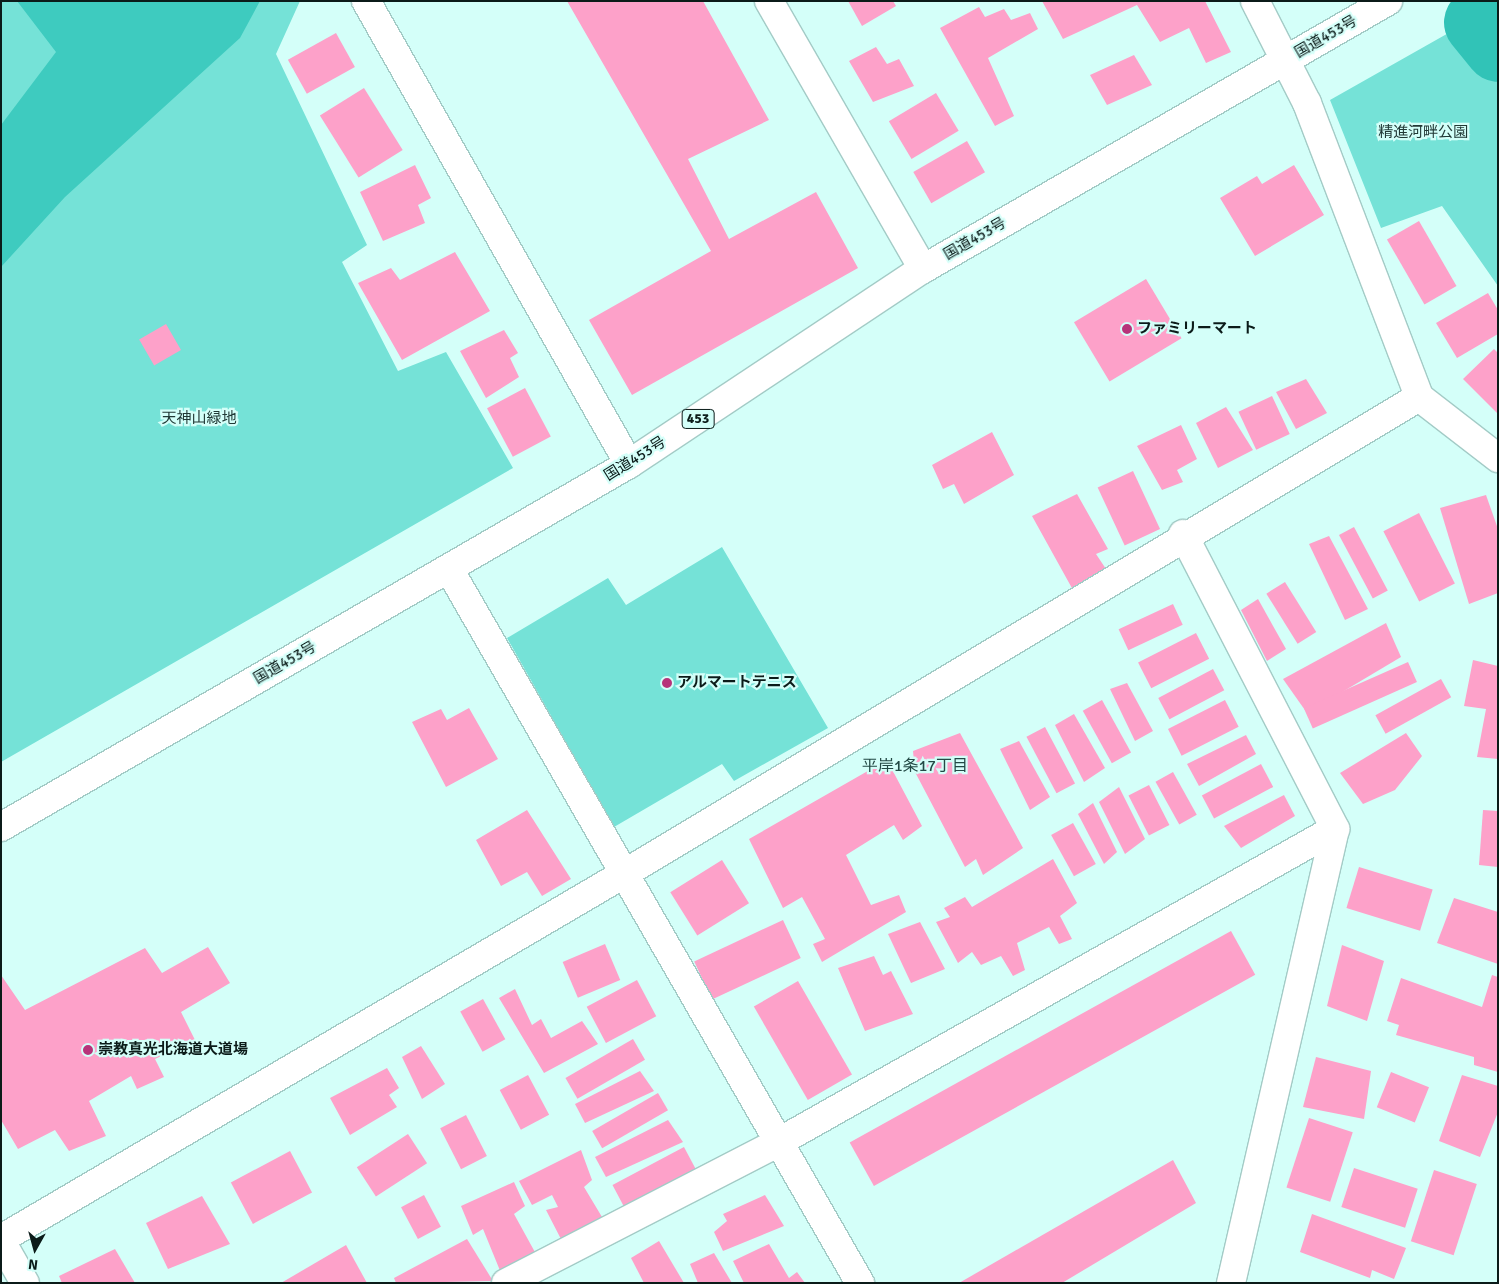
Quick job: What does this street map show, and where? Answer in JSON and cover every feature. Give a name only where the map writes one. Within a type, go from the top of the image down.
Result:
[{"type":"main road","points":[[366,1],[629,464]]},
{"type":"main road","points":[[769,1],[923,269]]},
{"type":"main road","points":[[1255,1],[1284,62],[1307,103],[1419,397],[1498,458]]},
{"type":"main road","name":"国道453号","points":[[1,826],[629,464],[923,269],[1388,1]]},
{"type":"main road","points":[[25,1283],[1,1240],[622,875],[1183,534],[1419,397]]},
{"type":"main road","points":[[1183,534],[1335,829],[1231,1283]]},
{"type":"main road","points":[[449,569],[622,875],[860,1283]]},
{"type":"main road","points":[[506,1283],[777,1143],[1335,829]]},
{"type":"green space","name":"天神山緑地","points":[[1,1],[300,1],[276,54],[367,245],[342,262],[398,371],[446,352],[513,468],[1,762]]},
{"type":"green space","name":"精進河畔公園","points":[[1498,5],[1498,286],[1442,206],[1381,228],[1330,100]]},
{"type":"green space","name":"アルマートテニス","points":[[722,547],[828,728],[734,781],[722,764],[614,827],[507,638],[608,578],[626,605]]},
{"type":"shaded area","points":[[17,1],[260,1],[240,38],[65,197],[1,267],[1,125],[56,52]]},
{"type":"building","points":[[567,1],[703,1],[769,120],[688,159],[729,239],[816,192],[858,268],[632,395],[589,320],[711,251]]},
{"type":"building","points":[[848,1],[893,1],[896,6],[862,26]]},
{"type":"building","points":[[1042,1],[1205,1],[1231,52],[1206,63],[1189,28],[1160,42],[1137,5],[1063,39]]},
{"type":"building","points":[[979,7],[985,17],[1004,9],[1011,20],[1030,13],[1038,29],[988,58],[1014,116],[995,126],[940,28]]},
{"type":"building","points":[[336,33],[355,67],[307,94],[288,60]]},
{"type":"building","points":[[876,47],[887,64],[899,59],[914,86],[873,102],[849,61]]},
{"type":"building","points":[[1134,55],[1152,85],[1107,105],[1090,75]]},
{"type":"building","points":[[364,88],[403,150],[359,177],[320,116]]},
{"type":"building","points":[[936,93],[959,131],[912,159],[889,121]]},
{"type":"building","points":[[967,141],[985,172],[931,203],[913,172]]},
{"type":"building","points":[[415,165],[431,198],[418,205],[425,223],[383,241],[360,192]]},
{"type":"building","points":[[1294,165],[1324,215],[1255,256],[1220,198],[1257,176],[1262,184]]},
{"type":"building","points":[[1419,221],[1456,286],[1424,304],[1387,240]]},
{"type":"building","points":[[455,252],[490,311],[402,360],[358,283],[391,268],[400,280]]},
{"type":"building","name":"ファミリーマート","points":[[1146,279],[1182,338],[1110,381],[1074,322]]},
{"type":"building","points":[[1488,293],[1498,310],[1498,334],[1457,358],[1436,323]]},
{"type":"building","points":[[166,324],[181,350],[154,365],[139,340]]},
{"type":"building","points":[[504,330],[518,353],[510,358],[519,377],[486,398],[460,351]]},
{"type":"building","points":[[1494,349],[1498,353],[1498,414],[1463,379]]},
{"type":"building","points":[[1306,379],[1327,413],[1296,429],[1276,392]]},
{"type":"building","points":[[525,388],[551,437],[513,457],[487,408]]},
{"type":"building","points":[[1272,396],[1290,434],[1256,450],[1238,412]]},
{"type":"building","points":[[1226,407],[1253,450],[1218,468],[1196,423]]},
{"type":"building","points":[[1181,425],[1197,459],[1177,470],[1183,482],[1162,490],[1137,446]]},
{"type":"building","points":[[992,432],[1014,475],[964,504],[954,484],[943,489],[932,465]]},
{"type":"building","points":[[1133,471],[1160,529],[1125,545],[1098,487]]},
{"type":"building","points":[[1077,494],[1108,549],[1096,554],[1108,572],[1073,590],[1032,516]]},
{"type":"building","points":[[1486,495],[1498,529],[1498,593],[1469,604],[1440,508]]},
{"type":"building","points":[[1419,513],[1455,583],[1419,602],[1383,531]]},
{"type":"building","points":[[1354,527],[1388,591],[1373,599],[1339,535]]},
{"type":"building","points":[[1329,536],[1368,609],[1345,620],[1309,544]]},
{"type":"building","points":[[1285,582],[1316,632],[1298,644],[1266,594]]},
{"type":"building","points":[[1258,599],[1286,649],[1267,661],[1241,610]]},
{"type":"building","points":[[1173,604],[1183,625],[1128,650],[1119,629]]},
{"type":"building","points":[[1386,623],[1401,657],[1307,713],[1283,679]]},
{"type":"building","points":[[1196,633],[1209,659],[1151,688],[1138,663]]},
{"type":"building","points":[[1473,660],[1498,666],[1498,759],[1477,757],[1486,709],[1464,706]]},
{"type":"building","points":[[1408,662],[1417,682],[1313,728],[1304,708]]},
{"type":"building","points":[[1213,669],[1224,690],[1170,719],[1158,698]]},
{"type":"building","points":[[1441,679],[1451,697],[1386,734],[1375,715]]},
{"type":"building","points":[[1127,683],[1153,731],[1135,741],[1110,689]]},
{"type":"building","points":[[1102,700],[1131,752],[1112,763],[1083,711]]},
{"type":"building","points":[[1225,700],[1239,727],[1182,756],[1168,729]]},
{"type":"building","points":[[469,708],[498,759],[446,787],[412,722],[441,709],[447,720]]},
{"type":"building","points":[[1074,714],[1105,768],[1084,782],[1055,725]]},
{"type":"building","points":[[1045,727],[1075,784],[1057,793],[1026,737]]},
{"type":"building","points":[[960,733],[1023,848],[983,875],[976,859],[965,867],[915,772],[913,751]]},
{"type":"building","points":[[1406,733],[1422,756],[1395,790],[1363,804],[1340,773]]},
{"type":"building","points":[[1246,735],[1256,754],[1199,786],[1187,764]]},
{"type":"building","points":[[1019,741],[1050,797],[1030,810],[1000,749]]},
{"type":"building","points":[[887,760],[922,826],[903,840],[894,825],[846,855],[871,905],[899,895],[906,912],[822,962],[813,944],[825,939],[802,897],[783,908],[749,839]]},
{"type":"building","points":[[1261,764],[1273,787],[1214,818],[1202,795]]},
{"type":"building","points":[[1173,772],[1197,815],[1179,825],[1156,782]]},
{"type":"building","points":[[1149,785],[1169,825],[1149,836],[1129,795]]},
{"type":"building","points":[[1119,787],[1145,839],[1125,854],[1099,802]]},
{"type":"building","points":[[1284,795],[1295,816],[1241,848],[1224,826]]},
{"type":"building","points":[[1093,803],[1117,852],[1104,864],[1078,814]]},
{"type":"building","points":[[527,810],[571,879],[542,896],[527,872],[501,886],[476,840]]},
{"type":"building","points":[[1483,810],[1498,811],[1498,867],[1479,865]]},
{"type":"building","points":[[1073,823],[1096,864],[1074,876],[1051,835]]},
{"type":"building","points":[[1053,859],[1077,903],[1060,916],[1072,939],[1059,944],[1049,927],[1017,943],[1025,970],[1013,976],[1001,956],[981,965],[972,952],[958,963],[936,922],[950,917],[944,908],[965,897],[972,907]]},
{"type":"building","points":[[722,860],[749,903],[697,936],[670,892]]},
{"type":"building","points":[[1359,867],[1433,890],[1420,931],[1346,908]]},
{"type":"building","points":[[1454,898],[1498,912],[1498,964],[1437,943]]},
{"type":"building","points":[[783,920],[801,958],[712,999],[694,961]]},
{"type":"building","points":[[920,922],[945,969],[911,983],[888,934]]},
{"type":"building","points":[[1231,931],[1255,975],[874,1186],[850,1142]]},
{"type":"building","points":[[605,944],[620,980],[578,998],[563,962]]},
{"type":"building","points":[[1342,945],[1384,961],[1367,1021],[1327,1006]]},
{"type":"building","name":"崇教真光北海道大道場","points":[[208,947],[230,983],[181,1012],[195,1040],[155,1059],[164,1077],[137,1089],[131,1076],[89,1101],[106,1136],[69,1151],[55,1130],[18,1149],[1,1120],[1,975],[25,1010],[145,948],[162,973]]},
{"type":"building","points":[[874,956],[883,975],[891,971],[913,1014],[865,1031],[838,968]]},
{"type":"building","points":[[1492,975],[1498,977],[1498,1072],[1474,1065],[1474,1057],[1396,1035],[1399,1025],[1387,1021],[1401,978],[1482,1007]]},
{"type":"building","points":[[637,980],[656,1016],[606,1043],[587,1007]]},
{"type":"building","points":[[798,981],[852,1075],[808,1100],[754,1007]]},
{"type":"building","points":[[515,989],[532,1025],[541,1019],[551,1038],[582,1021],[598,1044],[544,1073],[499,998]]},
{"type":"building","points":[[483,999],[505,1039],[483,1052],[460,1012]]},
{"type":"building","points":[[633,1039],[645,1060],[577,1099],[565,1078]]},
{"type":"building","points":[[421,1046],[445,1084],[422,1099],[402,1057]]},
{"type":"building","points":[[1316,1057],[1371,1071],[1364,1119],[1303,1107]]},
{"type":"building","points":[[387,1068],[399,1088],[389,1095],[397,1107],[350,1135],[330,1098]]},
{"type":"building","points":[[640,1071],[654,1091],[585,1123],[575,1104]]},
{"type":"building","points":[[1391,1072],[1429,1087],[1415,1123],[1377,1107]]},
{"type":"building","points":[[528,1075],[549,1115],[521,1130],[500,1090]]},
{"type":"building","points":[[1462,1075],[1498,1086],[1498,1112],[1480,1157],[1439,1141]]},
{"type":"building","points":[[658,1093],[668,1110],[602,1148],[592,1131]]},
{"type":"building","points":[[466,1115],[487,1156],[461,1169],[440,1128]]},
{"type":"building","points":[[1309,1118],[1353,1132],[1330,1202],[1286,1187]]},
{"type":"building","points":[[668,1120],[683,1142],[606,1177],[595,1157]]},
{"type":"building","points":[[408,1134],[427,1163],[376,1197],[357,1167]]},
{"type":"building","points":[[684,1147],[696,1170],[625,1208],[612,1185]]},
{"type":"building","points":[[581,1150],[592,1180],[584,1187],[605,1222],[563,1243],[546,1210],[558,1207],[552,1195],[532,1205],[519,1181]]},
{"type":"building","points":[[290,1151],[312,1192],[253,1224],[231,1182]]},
{"type":"building","points":[[1173,1160],[1196,1203],[1062,1283],[959,1283]]},
{"type":"building","points":[[1354,1168],[1418,1189],[1405,1228],[1341,1207]]},
{"type":"building","points":[[1434,1170],[1477,1184],[1454,1255],[1411,1241]]},
{"type":"building","points":[[514,1182],[525,1206],[514,1214],[536,1254],[501,1273],[483,1229],[473,1235],[461,1206]]},
{"type":"building","points":[[424,1195],[441,1227],[418,1239],[401,1207]]},
{"type":"building","points":[[765,1195],[784,1226],[723,1251],[714,1232],[727,1221],[723,1214]]},
{"type":"building","points":[[202,1196],[230,1244],[168,1269],[146,1223]]},
{"type":"building","points":[[1312,1214],[1406,1248],[1394,1279],[1372,1270],[1370,1278],[1300,1252]]},
{"type":"building","points":[[467,1239],[493,1281],[396,1283],[394,1278]]},
{"type":"building","points":[[659,1241],[684,1283],[644,1283],[631,1258]]},
{"type":"building","points":[[769,1244],[789,1278],[797,1272],[805,1283],[744,1283],[733,1261]]},
{"type":"building","points":[[346,1245],[367,1283],[281,1283]]},
{"type":"building","points":[[115,1249],[135,1283],[62,1283],[59,1276]]},
{"type":"building","points":[[714,1253],[732,1283],[698,1283],[690,1264]]},
{"type":"waterway","points":[[1478,22],[1498,47]]},
{"type":"place","name":"ファミリーマート","points":[[1127,329]]},
{"type":"place","name":"アルマートテニス","points":[[667,683]]},
{"type":"place","name":"崇教真光北海道大道場","points":[[88,1050]]},
{"type":"district","name":"平岸1条17丁目","points":[[915,766]]}]
